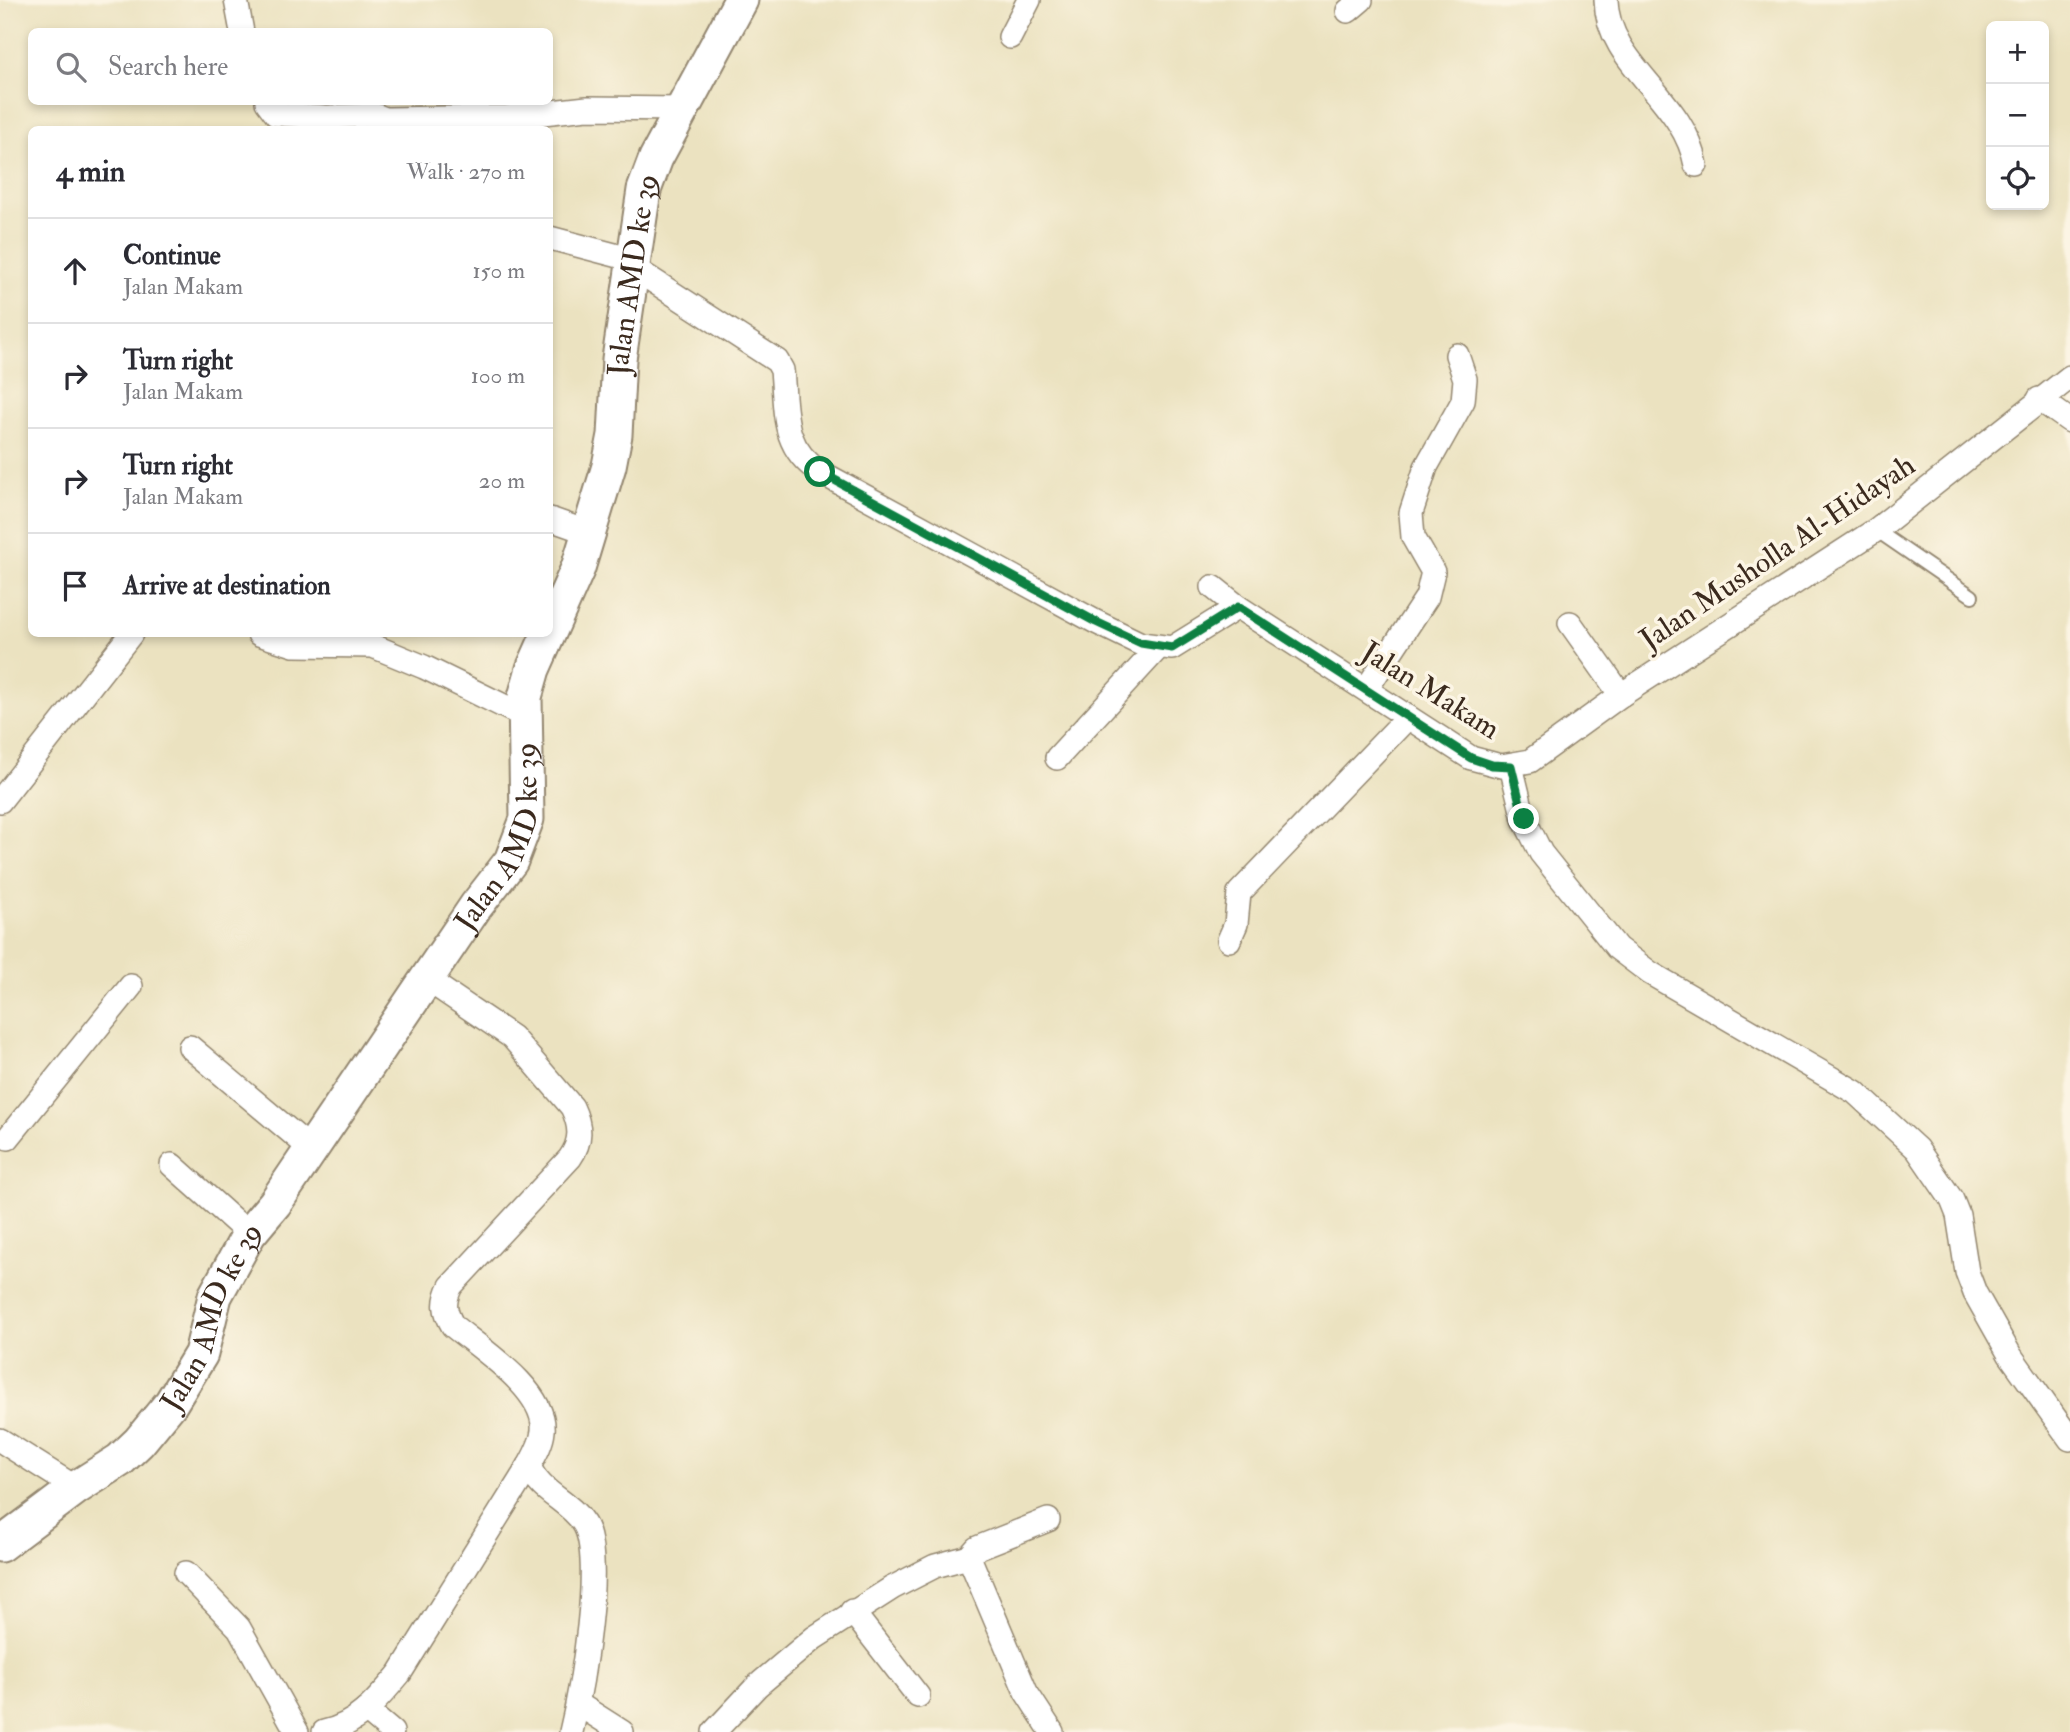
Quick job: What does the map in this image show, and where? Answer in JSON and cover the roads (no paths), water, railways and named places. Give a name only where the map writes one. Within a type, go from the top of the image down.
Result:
[{"type":"street","points":[[236,0],[241,28]]},
{"type":"street","name":"Jalan AMD ke 39","points":[[553,624],[590,533],[615,435],[619,359],[644,190],[656,158],[741,0]]},
{"type":"street","points":[[1010,37],[1029,0]]},
{"type":"street","points":[[1606,0],[1609,23],[1637,72],[1675,112],[1692,143],[1696,165]]},
{"type":"street","points":[[269,105],[276,114],[327,117],[376,115],[385,119],[508,117],[587,108],[683,109]]},
{"type":"street","points":[[553,239],[633,263],[777,361],[782,370],[791,439],[806,463],[1096,622],[1158,648],[1172,648],[1238,607]]},
{"type":"street","points":[[1367,688],[1427,597],[1431,584],[1430,562],[1413,537],[1411,513],[1426,467],[1463,401],[1465,379],[1457,355]]},
{"type":"street","name":"Jalan Musholla Al-Hidayah","points":[[1511,766],[1530,761],[1621,695],[1876,530],[2070,377]]},
{"type":"street","points":[[2039,400],[2070,421]]},
{"type":"street","points":[[553,520],[590,533]]},
{"type":"street","name":"Jalan Makam","points":[[1213,587],[1238,607],[1367,688],[1471,758],[1492,765],[1511,766],[1524,819],[1541,853],[1617,948],[1650,974],[1855,1092],[1917,1149],[1952,1200],[1960,1228],[1962,1250],[1975,1293],[2010,1355],[2070,1439]]},
{"type":"street","points":[[1570,623],[1621,695]]},
{"type":"street","points":[[0,801],[129,637]]},
{"type":"street","points":[[269,637],[295,645],[373,646],[424,667],[526,717]]},
{"type":"street","name":"Jalan AMD ke 39","points":[[0,1545],[76,1488],[120,1460],[139,1442],[171,1402],[201,1354],[215,1296],[249,1234],[275,1203],[476,906],[500,878],[520,843],[527,819],[525,697],[533,669],[547,637]]},
{"type":"street","points":[[1057,758],[1158,648]]},
{"type":"street","points":[[1229,940],[1236,925],[1239,893],[1408,717]]},
{"type":"street","points":[[324,1732],[337,1729],[366,1710],[422,1642],[529,1466],[544,1431],[537,1403],[528,1390],[453,1326],[446,1313],[444,1300],[451,1286],[570,1158],[580,1135],[578,1121],[572,1108],[512,1037],[428,979]]},
{"type":"street","points":[[3,1141],[131,986]]},
{"type":"street","points":[[190,1047],[311,1149]]},
{"type":"street","points":[[172,1165],[249,1234]]},
{"type":"street","points":[[0,1440],[76,1488]]},
{"type":"street","points":[[529,1466],[535,1481],[577,1516],[591,1538],[593,1570],[578,1704],[571,1732]]},
{"type":"street","points":[[714,1732],[788,1659],[852,1611],[935,1566],[969,1557],[977,1548],[1048,1520]]},
{"type":"street","points":[[969,1557],[1026,1692],[1052,1732]]},
{"type":"street","points":[[186,1573],[239,1628],[296,1732]]},
{"type":"street","points":[[852,1611],[918,1696]]},
{"type":"street","points":[[578,1704],[622,1732]]},
{"type":"street","points":[[366,1710],[392,1732]]},
{"type":"lane","points":[[1876,530],[1972,596]]}]
